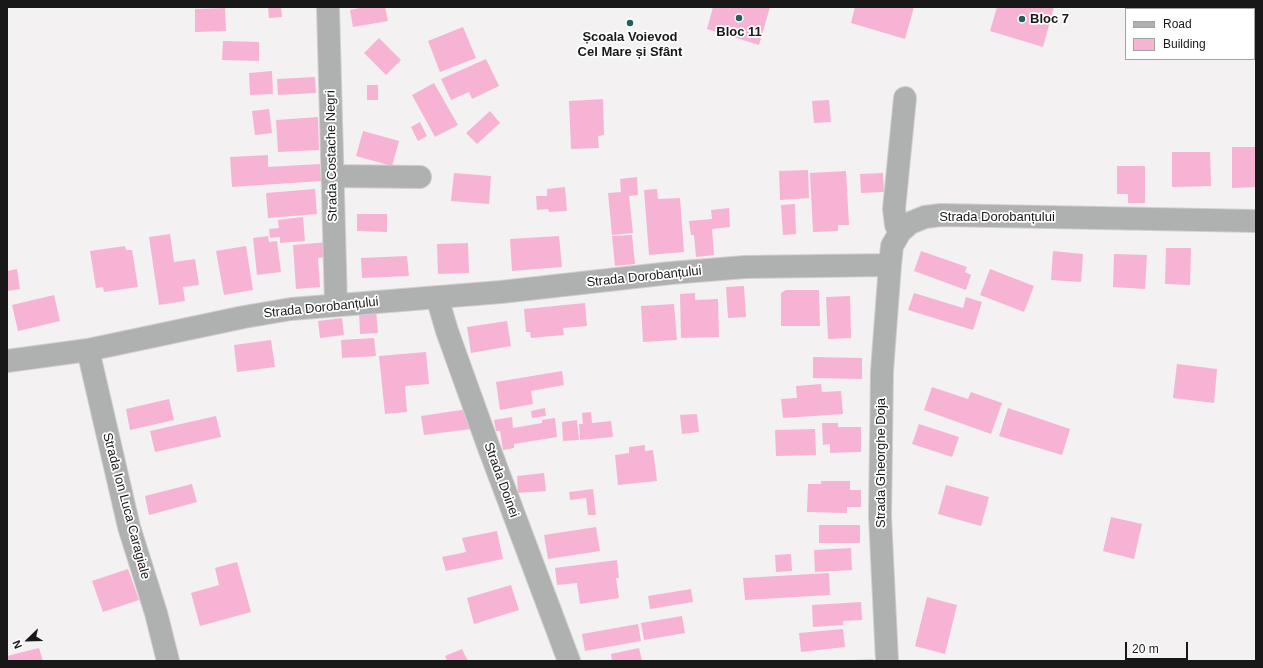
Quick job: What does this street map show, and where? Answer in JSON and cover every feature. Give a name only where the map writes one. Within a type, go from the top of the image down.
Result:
[{"type":"street","name":"Strada Costache Negri","points":[[328,7],[336,305]]},
{"type":"street","points":[[900,232],[896,225],[894,209],[905,98]]},
{"type":"street","points":[[333,176],[420,177]]},
{"type":"street","name":"Strada Dorobanțului","points":[[7,361],[88,350],[244,317],[291,309],[501,292],[670,273],[745,267],[890,265],[892,246],[900,232],[910,222],[925,217],[941,215],[1256,221]]},
{"type":"street","name":"Strada Gheorghe Doja","points":[[887,661],[880,516],[880,479],[882,370],[890,265]]},
{"type":"street","name":"Strada Doinei","points":[[437,297],[447,331],[488,448],[569,661]]},
{"type":"street","name":"Strada Ion Luca Caragiale","points":[[88,350],[129,527],[156,613],[168,661]]},
{"type":"building","points":[[268,7],[281,7],[282,17],[269,18]]},
{"type":"building","points":[[365,7],[385,7],[388,21],[353,27],[350,10]]},
{"type":"building","name":"Bloc 11","points":[[713,7],[770,7],[759,45],[707,29]]},
{"type":"building","points":[[855,7],[914,7],[905,39],[851,23]]},
{"type":"building","name":"Bloc 7","points":[[997,7],[1054,7],[1043,47],[990,31]]},
{"type":"building","points":[[1188,7],[1190,8],[1136,8]]},
{"type":"building","points":[[225,8],[226,31],[195,32],[195,9]]},
{"type":"building","points":[[463,27],[476,58],[440,72],[428,41]]},
{"type":"building","points":[[379,38],[401,60],[386,75],[364,53]]},
{"type":"building","points":[[223,41],[259,42],[259,61],[222,60]]},
{"type":"building","points":[[486,59],[499,86],[472,99],[469,92],[451,100],[441,79]]},
{"type":"building","points":[[272,71],[273,94],[250,95],[249,73]]},
{"type":"building","points":[[315,77],[316,93],[278,95],[277,79]]},
{"type":"building","points":[[434,83],[458,125],[435,137],[412,95]]},
{"type":"building","points":[[367,85],[378,85],[378,100],[367,100]]},
{"type":"building","points":[[603,99],[604,135],[598,136],[599,148],[571,149],[569,101]]},
{"type":"building","points":[[829,100],[831,122],[814,123],[812,101]]},
{"type":"building","points":[[269,109],[272,133],[255,135],[252,111]]},
{"type":"building","points":[[490,111],[500,123],[477,144],[466,133]]},
{"type":"building","points":[[318,117],[319,150],[278,152],[276,120]]},
{"type":"building","points":[[420,122],[427,136],[418,141],[411,127]]},
{"type":"building","points":[[363,131],[399,141],[392,166],[356,156]]},
{"type":"building","points":[[1232,147],[1256,147],[1256,187],[1232,188]]},
{"type":"building","points":[[1172,152],[1210,152],[1211,186],[1172,187]]},
{"type":"building","points":[[268,155],[268,167],[320,164],[321,181],[232,187],[230,157]]},
{"type":"building","points":[[1117,166],[1145,166],[1145,203],[1128,203],[1128,194],[1117,194]]},
{"type":"building","points":[[808,170],[809,198],[780,200],[779,171]]},
{"type":"building","points":[[846,171],[849,225],[838,225],[838,231],[813,232],[810,173]]},
{"type":"building","points":[[454,173],[491,176],[489,204],[451,201]]},
{"type":"building","points":[[883,173],[884,192],[861,193],[860,174]]},
{"type":"building","points":[[637,177],[638,195],[629,196],[633,233],[612,235],[608,193],[621,192],[620,179]]},
{"type":"building","points":[[565,187],[567,211],[549,212],[548,209],[537,210],[536,196],[547,196],[547,189]]},
{"type":"building","points":[[315,189],[317,214],[268,218],[266,193]]},
{"type":"building","points":[[657,189],[658,199],[680,198],[684,252],[649,255],[644,190]]},
{"type":"building","points":[[795,204],[796,234],[783,235],[781,205]]},
{"type":"building","points":[[729,208],[730,227],[712,229],[714,255],[696,257],[694,235],[691,235],[689,221],[712,219],[711,210]]},
{"type":"building","points":[[357,214],[387,214],[387,232],[357,231]]},
{"type":"building","points":[[303,217],[305,241],[280,243],[280,237],[270,238],[269,229],[279,228],[278,220]]},
{"type":"building","points":[[170,234],[174,262],[195,259],[199,285],[183,287],[185,301],[159,305],[149,237]]},
{"type":"building","points":[[632,235],[635,264],[615,266],[612,236]]},
{"type":"building","points":[[268,236],[269,242],[277,241],[281,272],[257,275],[253,238]]},
{"type":"building","points":[[559,236],[562,267],[512,271],[510,239]]},
{"type":"building","points":[[328,242],[328,257],[318,258],[320,287],[296,289],[293,245]]},
{"type":"building","points":[[468,243],[469,273],[438,274],[437,244]]},
{"type":"building","points":[[125,246],[126,250],[132,250],[138,287],[104,292],[103,287],[96,288],[90,251]]},
{"type":"building","points":[[246,246],[253,290],[224,295],[216,251]]},
{"type":"building","points":[[1166,248],[1191,248],[1190,285],[1165,284]]},
{"type":"building","points":[[921,251],[967,267],[965,272],[971,275],[966,290],[914,271]]},
{"type":"building","points":[[1053,251],[1083,254],[1081,282],[1051,280]]},
{"type":"building","points":[[1114,254],[1147,255],[1145,289],[1113,287]]},
{"type":"building","points":[[407,256],[409,276],[362,278],[361,258]]},
{"type":"building","points":[[17,269],[20,289],[7,291],[7,271]]},
{"type":"building","points":[[990,269],[1034,286],[1024,312],[980,295]]},
{"type":"building","points":[[744,286],[746,317],[728,318],[726,287]]},
{"type":"building","points":[[786,290],[819,290],[820,326],[781,326],[781,293]]},
{"type":"building","points":[[695,293],[695,300],[718,299],[719,337],[681,338],[680,294]]},
{"type":"building","points":[[914,293],[963,308],[966,297],[982,302],[973,330],[908,310]]},
{"type":"building","points":[[54,295],[60,321],[18,331],[12,305]]},
{"type":"building","points":[[850,296],[851,338],[828,339],[826,297]]},
{"type":"building","points":[[585,303],[587,326],[563,328],[564,335],[531,338],[530,332],[526,332],[524,309]]},
{"type":"building","points":[[674,304],[677,340],[643,342],[641,306]]},
{"type":"building","points":[[376,310],[378,333],[360,334],[359,311]]},
{"type":"building","points":[[342,318],[344,335],[320,338],[318,321]]},
{"type":"building","points":[[507,321],[511,346],[471,353],[467,327]]},
{"type":"building","points":[[374,338],[376,356],[342,358],[341,340]]},
{"type":"building","points":[[271,340],[275,367],[237,372],[234,345]]},
{"type":"building","points":[[426,352],[429,384],[405,386],[407,412],[385,414],[379,356]]},
{"type":"building","points":[[813,357],[862,358],[862,379],[813,378]]},
{"type":"building","points":[[1177,364],[1217,369],[1214,403],[1173,398]]},
{"type":"building","points":[[562,371],[564,385],[531,391],[533,404],[500,410],[496,382]]},
{"type":"building","points":[[821,384],[822,392],[841,391],[843,414],[783,418],[781,399],[797,398],[796,386]]},
{"type":"building","points":[[932,387],[968,399],[971,392],[1002,403],[991,434],[924,410]]},
{"type":"building","points":[[169,399],[174,420],[130,430],[126,409]]},
{"type":"building","points":[[545,408],[546,416],[532,418],[531,411]]},
{"type":"building","points":[[1008,408],[1070,429],[1062,455],[999,436]]},
{"type":"building","points":[[468,409],[471,429],[424,435],[421,416]]},
{"type":"building","points":[[591,412],[592,423],[611,421],[613,437],[580,440],[579,424],[583,424],[582,413]]},
{"type":"building","points":[[697,414],[699,432],[682,434],[680,415]]},
{"type":"building","points":[[216,416],[221,437],[155,452],[150,431]]},
{"type":"building","points":[[512,417],[513,428],[542,423],[542,420],[555,418],[557,437],[514,444],[514,448],[503,450],[500,431],[496,431],[494,420]]},
{"type":"building","points":[[577,420],[579,440],[563,441],[562,422]]},
{"type":"building","points":[[822,423],[838,423],[838,427],[861,427],[861,452],[830,453],[830,444],[823,445]]},
{"type":"building","points":[[919,424],[959,437],[952,457],[912,444]]},
{"type":"building","points":[[815,429],[816,455],[776,456],[775,430]]},
{"type":"building","points":[[645,445],[645,451],[653,450],[657,481],[618,485],[615,455],[629,453],[629,447]]},
{"type":"building","points":[[544,473],[546,491],[518,493],[517,476]]},
{"type":"building","points":[[821,481],[850,481],[850,490],[861,490],[861,507],[847,507],[847,513],[807,512],[808,484],[821,484]]},
{"type":"building","points":[[192,484],[197,502],[149,515],[145,496]]},
{"type":"building","points":[[946,485],[989,497],[981,526],[938,514]]},
{"type":"building","points":[[593,489],[596,515],[588,515],[586,498],[570,500],[569,492]]},
{"type":"building","points":[[1111,517],[1142,524],[1134,559],[1103,551]]},
{"type":"building","points":[[819,525],[860,525],[860,543],[819,543]]},
{"type":"building","points":[[596,527],[600,551],[548,559],[544,535]]},
{"type":"building","points":[[497,531],[503,559],[446,571],[442,557],[466,552],[462,538]]},
{"type":"building","points":[[851,548],[852,570],[815,572],[814,550]]},
{"type":"building","points":[[791,554],[792,571],[776,572],[775,555]]},
{"type":"building","points":[[617,560],[619,578],[616,578],[619,598],[580,604],[577,583],[557,585],[555,568]]},
{"type":"building","points":[[237,562],[251,612],[200,626],[191,593],[219,585],[215,568]]},
{"type":"building","points":[[128,569],[139,600],[103,612],[92,581]]},
{"type":"building","points":[[829,573],[830,595],[745,600],[743,578]]},
{"type":"building","points":[[511,585],[519,610],[474,624],[467,598]]},
{"type":"building","points":[[691,589],[693,602],[650,609],[648,596]]},
{"type":"building","points":[[927,597],[957,605],[945,654],[915,646]]},
{"type":"building","points":[[861,602],[862,620],[843,621],[843,625],[813,627],[812,605]]},
{"type":"building","points":[[682,616],[685,633],[644,640],[641,623]]},
{"type":"building","points":[[638,624],[641,641],[585,651],[582,634]]},
{"type":"building","points":[[843,629],[845,647],[801,652],[799,633]]},
{"type":"building","points":[[39,648],[43,661],[7,661],[7,656]]},
{"type":"building","points":[[639,648],[642,661],[612,661],[611,654]]},
{"type":"building","points":[[462,649],[468,661],[447,661],[445,656]]},
{"type":"building","points":[[873,659],[873,661],[853,661],[853,660]]},
{"type":"place","name":"Bloc 11","points":[[739,18]]},
{"type":"place","name":"Bloc 7","points":[[1022,19]]},
{"type":"place","name":"Școala Voievod Cel Mare și Sfânt","points":[[630,23]]}]
